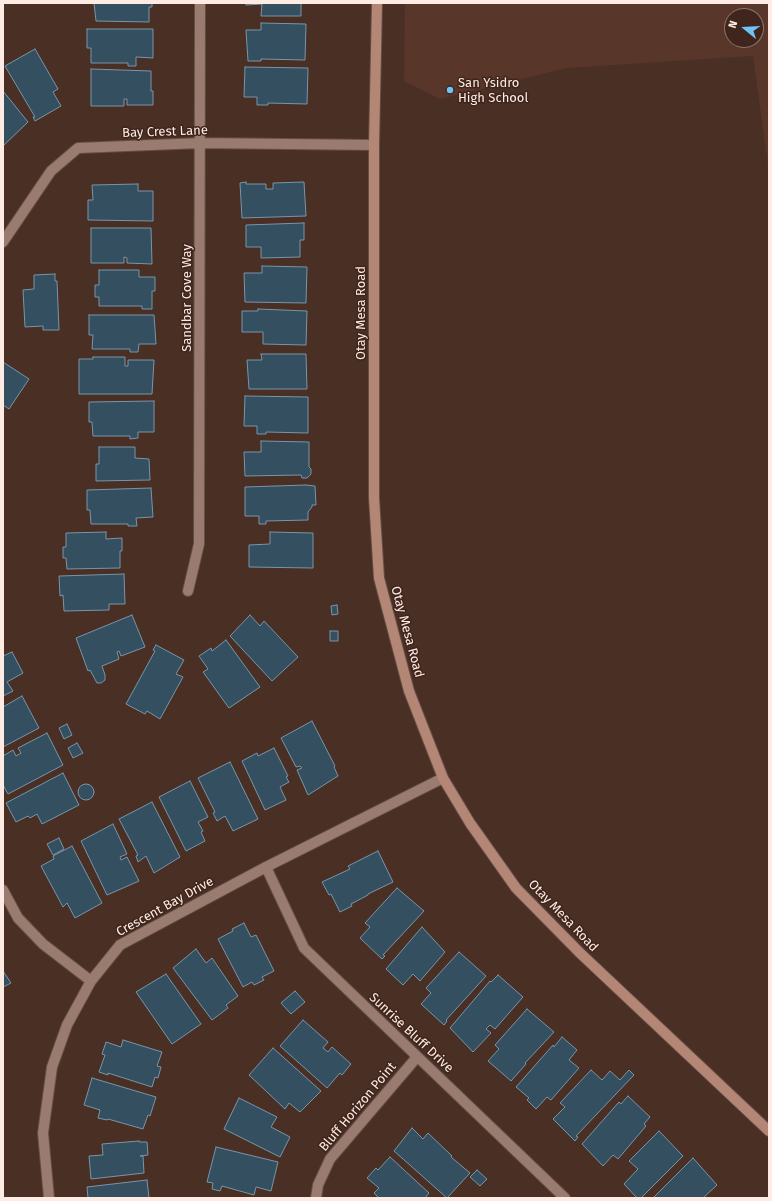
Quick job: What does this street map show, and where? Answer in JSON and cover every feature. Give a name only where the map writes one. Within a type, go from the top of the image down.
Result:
[{"type":"main road","name":"Otay Mesa Road","points":[[376,3],[374,145],[374,490],[379,578],[409,691],[443,778],[470,823],[516,888],[580,953],[769,1131]]},
{"type":"street","name":"Sandbar Cove Way","points":[[188,591],[199,544],[201,143],[200,3]]},
{"type":"street","name":"Bay Crest Lane","points":[[3,242],[51,171],[78,148],[201,143],[374,145]]},
{"type":"street","name":"Crescent Bay Drive","points":[[49,1198],[43,1133],[52,1067],[67,1025],[91,981],[120,945],[266,867],[443,778]]},
{"type":"street","name":"Sunrise Bluff Drive","points":[[266,867],[304,948],[565,1198]]},
{"type":"street","points":[[3,890],[18,918],[43,944],[91,981]]},
{"type":"street","name":"Bluff Horizon Point","points":[[316,1198],[318,1185],[330,1159],[417,1057]]},
{"type":"shaded area","name":"San Ysidro High School","points":[[405,3],[769,3],[769,173],[753,56],[567,68],[440,99],[404,81]]},
{"type":"building","points":[[94,3],[152,3],[152,7],[149,7],[149,22],[96,21]]},
{"type":"building","points":[[246,3],[301,3],[301,16],[261,16],[262,4],[246,5]]},
{"type":"building","points":[[261,23],[306,24],[305,60],[261,59],[261,61],[248,61],[246,30],[261,30]]},
{"type":"building","points":[[87,29],[153,29],[153,58],[136,57],[136,66],[128,66],[128,63],[91,63],[91,48],[87,48]]},
{"type":"building","points":[[35,49],[58,89],[53,92],[61,106],[35,121],[33,117],[35,117],[5,66]]},
{"type":"building","points":[[245,67],[308,68],[307,104],[268,103],[268,105],[257,105],[257,97],[244,97]]},
{"type":"building","points":[[91,69],[151,71],[153,105],[127,105],[127,99],[124,99],[124,106],[91,106]]},
{"type":"building","points":[[3,91],[28,122],[3,146]]},
{"type":"building","points":[[246,182],[246,184],[266,184],[266,189],[273,189],[273,183],[304,182],[306,216],[242,218],[240,183]]},
{"type":"building","points":[[138,184],[138,191],[153,191],[153,221],[88,220],[88,200],[93,200],[92,185]]},
{"type":"building","points":[[304,223],[304,240],[300,240],[300,257],[261,258],[261,247],[246,247],[246,225]]},
{"type":"building","points":[[91,228],[151,228],[152,264],[127,263],[127,258],[124,257],[124,263],[91,263]]},
{"type":"building","points":[[262,266],[307,267],[306,303],[245,302],[244,273],[262,273]]},
{"type":"building","points":[[99,270],[139,270],[139,277],[155,277],[155,291],[152,291],[152,309],[142,309],[142,306],[99,306],[99,297],[95,297],[95,285],[99,285]]},
{"type":"building","points":[[55,274],[55,281],[57,281],[59,330],[43,330],[43,326],[25,327],[23,290],[34,289],[34,275]]},
{"type":"building","points":[[258,309],[307,311],[306,345],[263,344],[263,332],[242,332],[242,311],[258,311]]},
{"type":"building","points":[[89,315],[154,315],[156,344],[139,344],[138,352],[130,352],[130,349],[92,349],[93,335],[89,335]]},
{"type":"building","points":[[261,354],[306,354],[307,389],[249,389],[247,360],[262,360]]},
{"type":"building","points":[[93,357],[125,357],[125,366],[128,366],[128,360],[154,360],[152,394],[79,394],[79,359],[93,359]]},
{"type":"building","points":[[3,362],[29,379],[9,409],[3,405]]},
{"type":"building","points":[[245,396],[308,397],[308,433],[266,432],[266,434],[257,434],[257,426],[244,426]]},
{"type":"building","points":[[154,401],[154,432],[138,432],[138,438],[130,439],[130,436],[93,436],[92,422],[89,422],[89,402]]},
{"type":"building","points":[[261,441],[309,442],[309,467],[311,469],[311,474],[307,478],[302,478],[301,475],[245,476],[244,452],[261,452]]},
{"type":"building","points":[[99,447],[135,447],[135,458],[149,459],[150,480],[96,481],[96,464],[99,464]]},
{"type":"building","points":[[315,486],[316,505],[312,505],[308,512],[308,520],[266,521],[266,524],[259,524],[259,516],[245,516],[245,487]]},
{"type":"building","points":[[151,488],[153,517],[136,518],[137,526],[128,526],[128,524],[91,524],[90,510],[87,510],[87,490]]},
{"type":"building","points":[[106,532],[106,539],[122,538],[120,568],[67,569],[66,558],[63,558],[63,547],[66,547],[66,533]]},
{"type":"building","points":[[270,532],[313,533],[313,568],[249,567],[249,545],[270,544]]},
{"type":"building","points":[[124,574],[125,604],[109,604],[109,610],[64,611],[63,595],[60,596],[59,576]]},
{"type":"building","points":[[337,605],[338,614],[332,615],[331,606]]},
{"type":"building","points":[[132,615],[145,647],[121,656],[119,651],[117,652],[119,659],[102,666],[105,680],[101,683],[97,683],[90,670],[88,671],[76,638]]},
{"type":"building","points":[[250,615],[260,626],[264,621],[298,657],[272,681],[230,636]]},
{"type":"building","points":[[330,631],[338,631],[338,641],[330,641]]},
{"type":"building","points":[[226,640],[260,687],[229,708],[203,672],[208,669],[199,656],[211,648],[212,651]]},
{"type":"building","points":[[156,645],[184,660],[176,674],[183,677],[160,719],[147,711],[145,714],[126,704],[155,651],[153,650]]},
{"type":"building","points":[[12,652],[23,673],[7,682],[13,691],[3,696],[3,656]]},
{"type":"building","points":[[22,696],[39,728],[3,747],[3,707]]},
{"type":"building","points":[[312,721],[335,766],[334,767],[338,776],[308,795],[297,770],[302,768],[300,766],[296,767],[281,738]]},
{"type":"building","points":[[67,724],[72,735],[64,739],[59,728]]},
{"type":"building","points":[[47,733],[63,765],[8,794],[3,785],[3,756],[13,750],[16,756],[21,753],[18,748]]},
{"type":"building","points":[[77,743],[83,753],[73,758],[68,748]]},
{"type":"building","points":[[274,748],[288,776],[286,777],[289,782],[280,787],[286,800],[265,810],[242,761],[257,753],[258,756]]},
{"type":"building","points":[[230,762],[258,819],[233,831],[225,816],[217,821],[213,813],[215,812],[198,778]]},
{"type":"building","points":[[63,773],[79,805],[42,824],[37,814],[30,818],[28,816],[16,822],[6,803]]},
{"type":"building","points":[[190,781],[208,817],[198,822],[203,831],[201,832],[205,841],[186,851],[159,797]]},
{"type":"building","points":[[86,784],[92,786],[94,792],[92,798],[86,800],[80,798],[78,792],[80,786]]},
{"type":"building","points":[[152,802],[180,857],[154,873],[146,856],[138,862],[136,856],[138,855],[119,819]]},
{"type":"building","points":[[113,824],[127,854],[120,857],[121,860],[127,857],[139,881],[107,895],[81,841]]},
{"type":"building","points":[[59,838],[64,849],[53,855],[47,844]]},
{"type":"building","points":[[72,846],[102,903],[75,918],[67,903],[63,907],[41,866],[54,859],[53,856]]},
{"type":"building","points":[[378,851],[393,882],[368,894],[351,904],[352,906],[340,912],[331,894],[329,895],[322,882],[350,869],[348,866]]},
{"type":"building","points":[[397,888],[424,911],[383,955],[385,956],[382,959],[360,938],[370,927],[365,923]]},
{"type":"building","points":[[244,923],[251,937],[256,935],[274,971],[262,977],[264,980],[254,985],[252,982],[243,987],[218,939]]},
{"type":"building","points":[[422,927],[445,952],[420,981],[413,974],[403,985],[386,969]]},
{"type":"building","points":[[196,949],[206,963],[212,958],[238,996],[226,1005],[228,1008],[212,1020],[173,968]]},
{"type":"building","points":[[459,952],[486,976],[446,1020],[447,1021],[444,1025],[421,1004],[431,993],[426,988]]},
{"type":"building","points":[[3,971],[11,983],[3,987]]},
{"type":"building","points":[[166,974],[201,1024],[172,1044],[136,992]]},
{"type":"building","points":[[498,975],[523,997],[495,1029],[490,1025],[486,1029],[491,1033],[473,1052],[450,1028],[490,981],[491,982]]},
{"type":"building","points":[[295,991],[305,1002],[291,1014],[281,1003]]},
{"type":"building","points":[[527,1009],[554,1032],[525,1063],[526,1064],[511,1081],[488,1061],[499,1049],[495,1045]]},
{"type":"building","points":[[303,1020],[328,1042],[323,1048],[328,1052],[332,1047],[351,1064],[342,1075],[340,1073],[327,1088],[280,1046]]},
{"type":"building","points":[[562,1037],[577,1050],[569,1060],[579,1068],[551,1100],[547,1097],[536,1109],[527,1100],[529,1098],[516,1087],[553,1045],[554,1047]]},
{"type":"building","points":[[123,1040],[162,1052],[157,1066],[161,1067],[158,1078],[155,1077],[152,1087],[108,1073],[108,1075],[99,1072],[105,1055],[102,1054],[106,1042],[121,1047]]},
{"type":"building","points":[[273,1048],[321,1091],[300,1112],[289,1103],[285,1109],[249,1075]]},
{"type":"building","points":[[591,1070],[602,1080],[610,1071],[620,1080],[629,1070],[634,1075],[576,1136],[578,1137],[575,1141],[553,1119],[565,1107],[560,1103]]},
{"type":"building","points":[[92,1078],[156,1097],[150,1116],[148,1115],[143,1129],[108,1119],[98,1118],[100,1110],[84,1105]]},
{"type":"building","points":[[628,1096],[650,1117],[644,1124],[646,1126],[618,1159],[613,1155],[603,1166],[582,1144],[619,1102],[621,1104]]},
{"type":"building","points":[[239,1098],[277,1117],[271,1127],[290,1137],[280,1157],[224,1129]]},
{"type":"building","points":[[412,1128],[423,1139],[428,1133],[452,1156],[451,1157],[470,1173],[447,1198],[394,1151]]},
{"type":"building","points":[[659,1131],[683,1156],[641,1198],[637,1198],[624,1184],[638,1169],[629,1161]]},
{"type":"building","points":[[139,1141],[147,1142],[148,1155],[140,1156],[143,1156],[144,1173],[91,1179],[89,1156],[103,1155],[102,1144]]},
{"type":"building","points":[[216,1147],[278,1162],[271,1191],[256,1187],[254,1195],[222,1186],[220,1191],[212,1189],[213,1183],[207,1182]]},
{"type":"building","points":[[390,1157],[429,1193],[425,1198],[379,1198],[374,1193],[379,1188],[367,1178],[376,1168],[378,1170]]},
{"type":"building","points":[[693,1158],[717,1185],[703,1198],[653,1198]]},
{"type":"building","points":[[477,1170],[487,1179],[480,1186],[470,1177]]},
{"type":"building","points":[[147,1180],[149,1198],[88,1198],[87,1187]]},
{"type":"place","name":"San Ysidro High School","points":[[450,90]]}]
